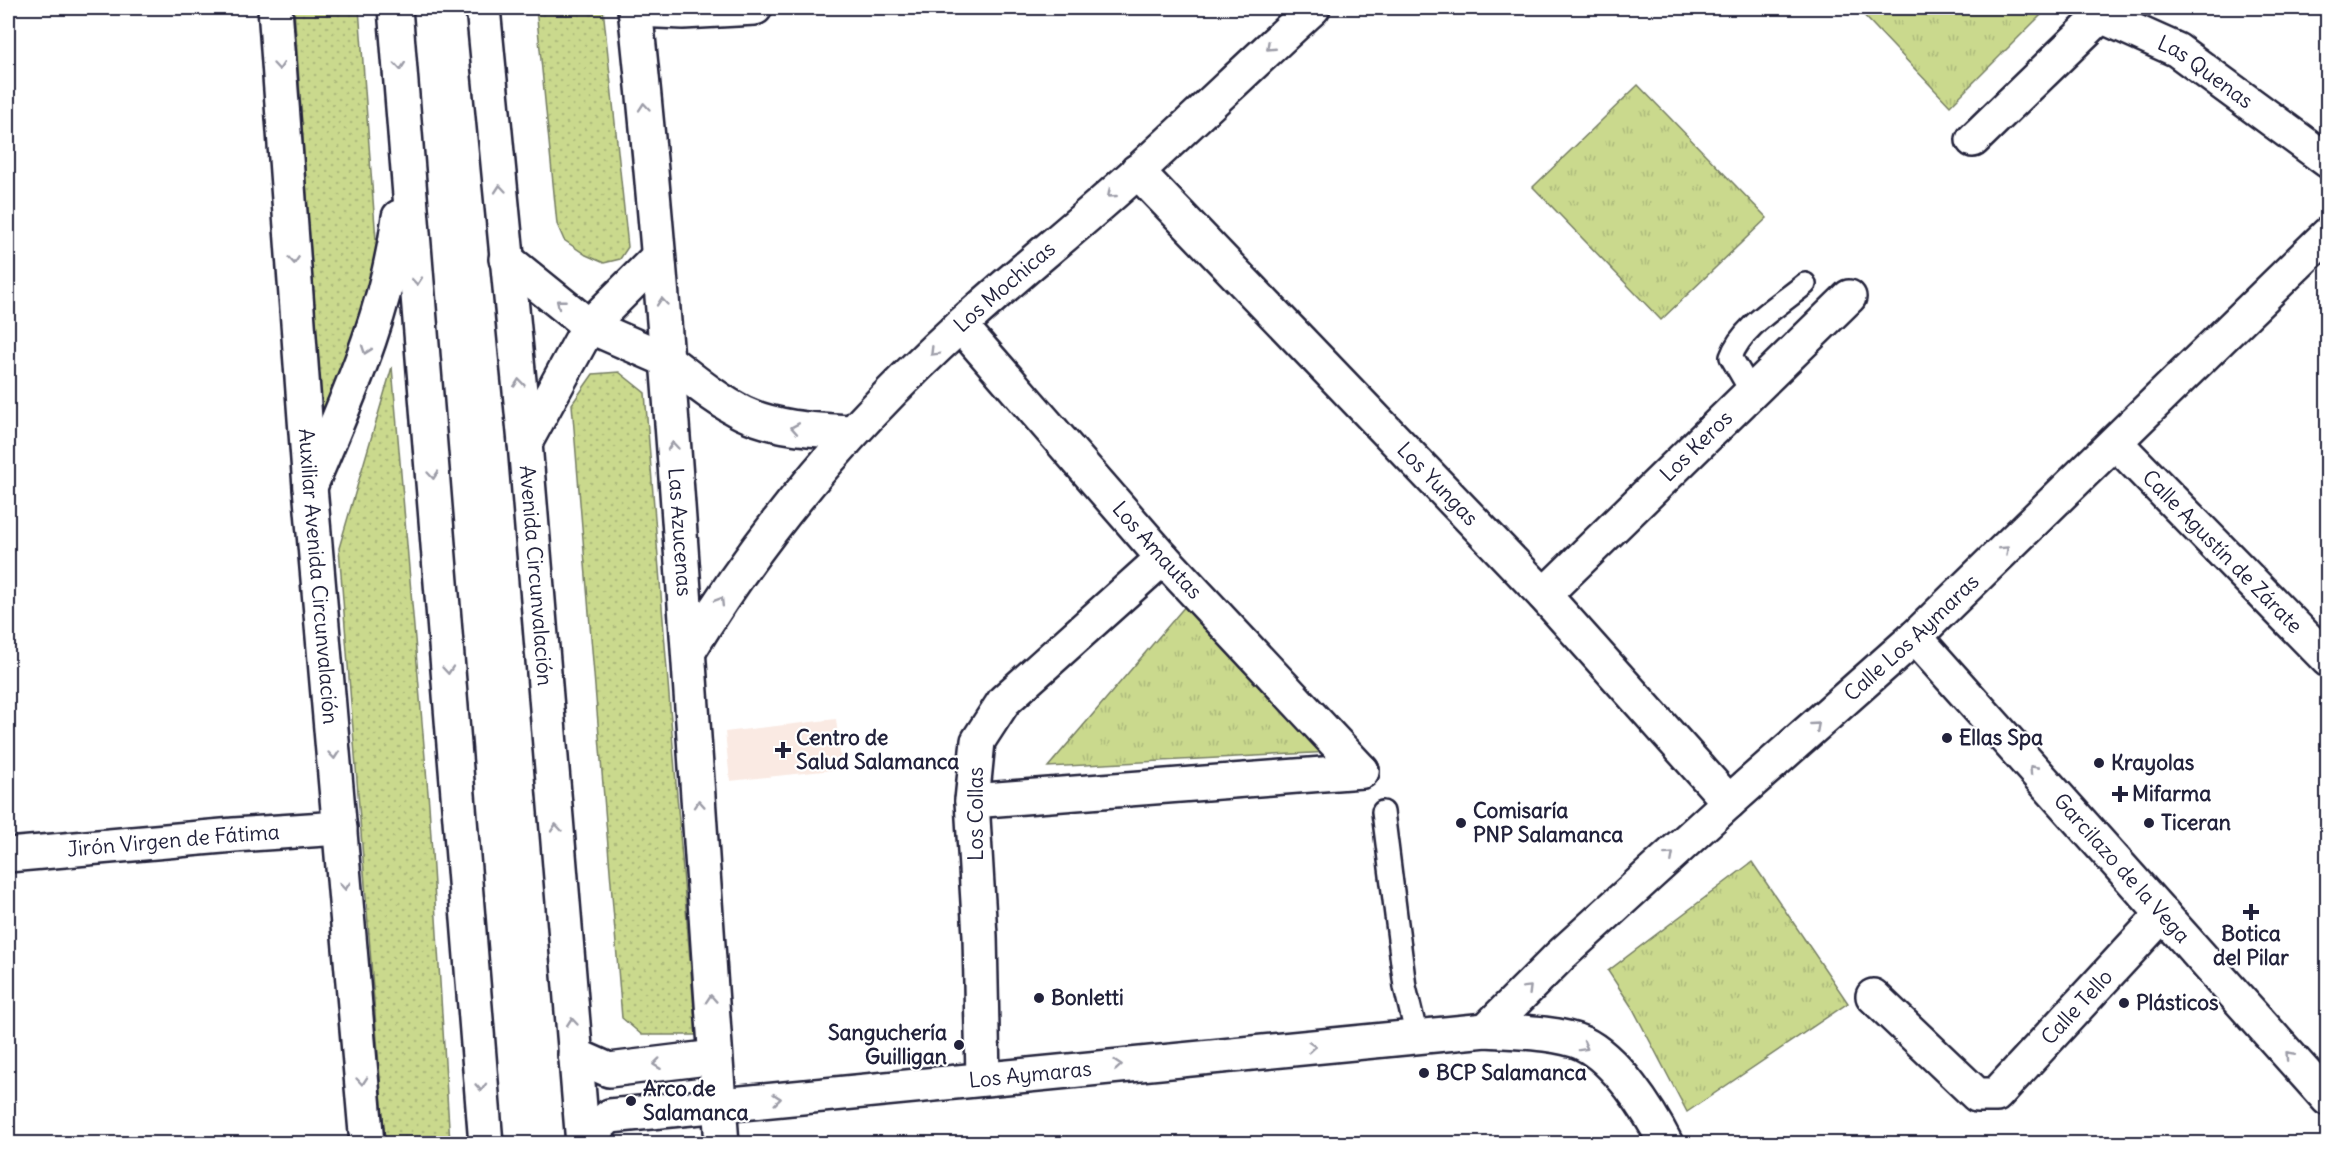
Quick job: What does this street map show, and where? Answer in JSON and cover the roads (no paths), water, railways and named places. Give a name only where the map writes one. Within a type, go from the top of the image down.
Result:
[{"type":"street","name":"Auxiliar Avenida Circunvalación","points":[[275,8],[310,487],[367,1143]]},
{"type":"street","points":[[395,8],[486,1143]]},
{"type":"street","name":"Avenida Circunvalación","points":[[483,8],[525,443],[582,1142]]},
{"type":"street","points":[[635,9],[682,12],[754,8]]},
{"type":"street","name":"Los Mochicas","points":[[689,651],[746,562],[853,432],[961,326],[1137,171],[1313,8]]},
{"type":"street","name":"Las Azucenas","points":[[635,9],[667,360],[722,1143]]},
{"type":"street","name":"Las Quenas","points":[[1973,140],[2101,16],[2177,50],[2328,161]]},
{"type":"street","points":[[310,487],[357,375],[376,320],[394,257],[407,149]]},
{"type":"street","name":"Los Yungas","points":[[1137,171],[1544,595],[1729,802]]},
{"type":"street","name":"Calle Los Aymaras","points":[[1486,1030],[1560,956],[1729,802],[1915,638],[2328,234]]},
{"type":"street","points":[[525,443],[589,326],[658,256]]},
{"type":"street","points":[[506,259],[589,326],[667,360],[703,388],[744,414],[795,429],[853,432]]},
{"type":"street","name":"Los Keros","points":[[1544,595],[1850,297]]},
{"type":"street","name":"Los Amautas","points":[[961,326],[1163,558],[1362,771],[972,801]]},
{"type":"street","name":"Calle Agustín de Zárate","points":[[2116,443],[2328,660]]},
{"type":"street","name":"Los Collas","points":[[983,1078],[980,936],[972,801],[978,741],[1004,701],[1163,558]]},
{"type":"street","name":"Garcilazo de la Vega","points":[[1915,638],[2328,1099]]},
{"type":"street","name":"Jirón Virgen de Fátima","points":[[8,855],[340,828]]},
{"type":"street","name":"Calle Tello","points":[[1873,996],[1977,1095],[1996,1095],[2163,914]]},
{"type":"street","name":"Los Aymaras","points":[[582,1142],[610,1116],[1486,1030],[1545,1035],[1582,1043],[1620,1071],[1666,1143]]},
{"type":"street","points":[[575,1055],[609,1070],[715,1057]]},
{"type":"lane","points":[[1752,393],[1731,357],[1736,345],[1749,330],[1805,285]]},
{"type":"lane","points":[[1383,812],[1405,987],[1417,1037]]},
{"type":"place","name":"Ellas Spa","points":[[1947,738]]},
{"type":"place","name":"Centro de Salud Salamanca","points":[[783,750]]},
{"type":"place","name":"Krayolas","points":[[2099,763]]},
{"type":"place","name":"Mifarma","points":[[2120,794]]},
{"type":"place","name":"Comisaría PNP Salamanca","points":[[1461,823]]},
{"type":"place","name":"Ticeran","points":[[2149,823]]},
{"type":"place","name":"Botica del Pilar","points":[[2251,912]]},
{"type":"place","name":"Bonletti","points":[[1039,998]]},
{"type":"place","name":"Plásticos","points":[[2124,1003]]},
{"type":"place","name":"Sanguchería Guilligan","points":[[959,1045]]},
{"type":"place","name":"BCP Salamanca","points":[[1424,1073]]},
{"type":"place","name":"Arco de Salamanca","points":[[631,1101]]}]
